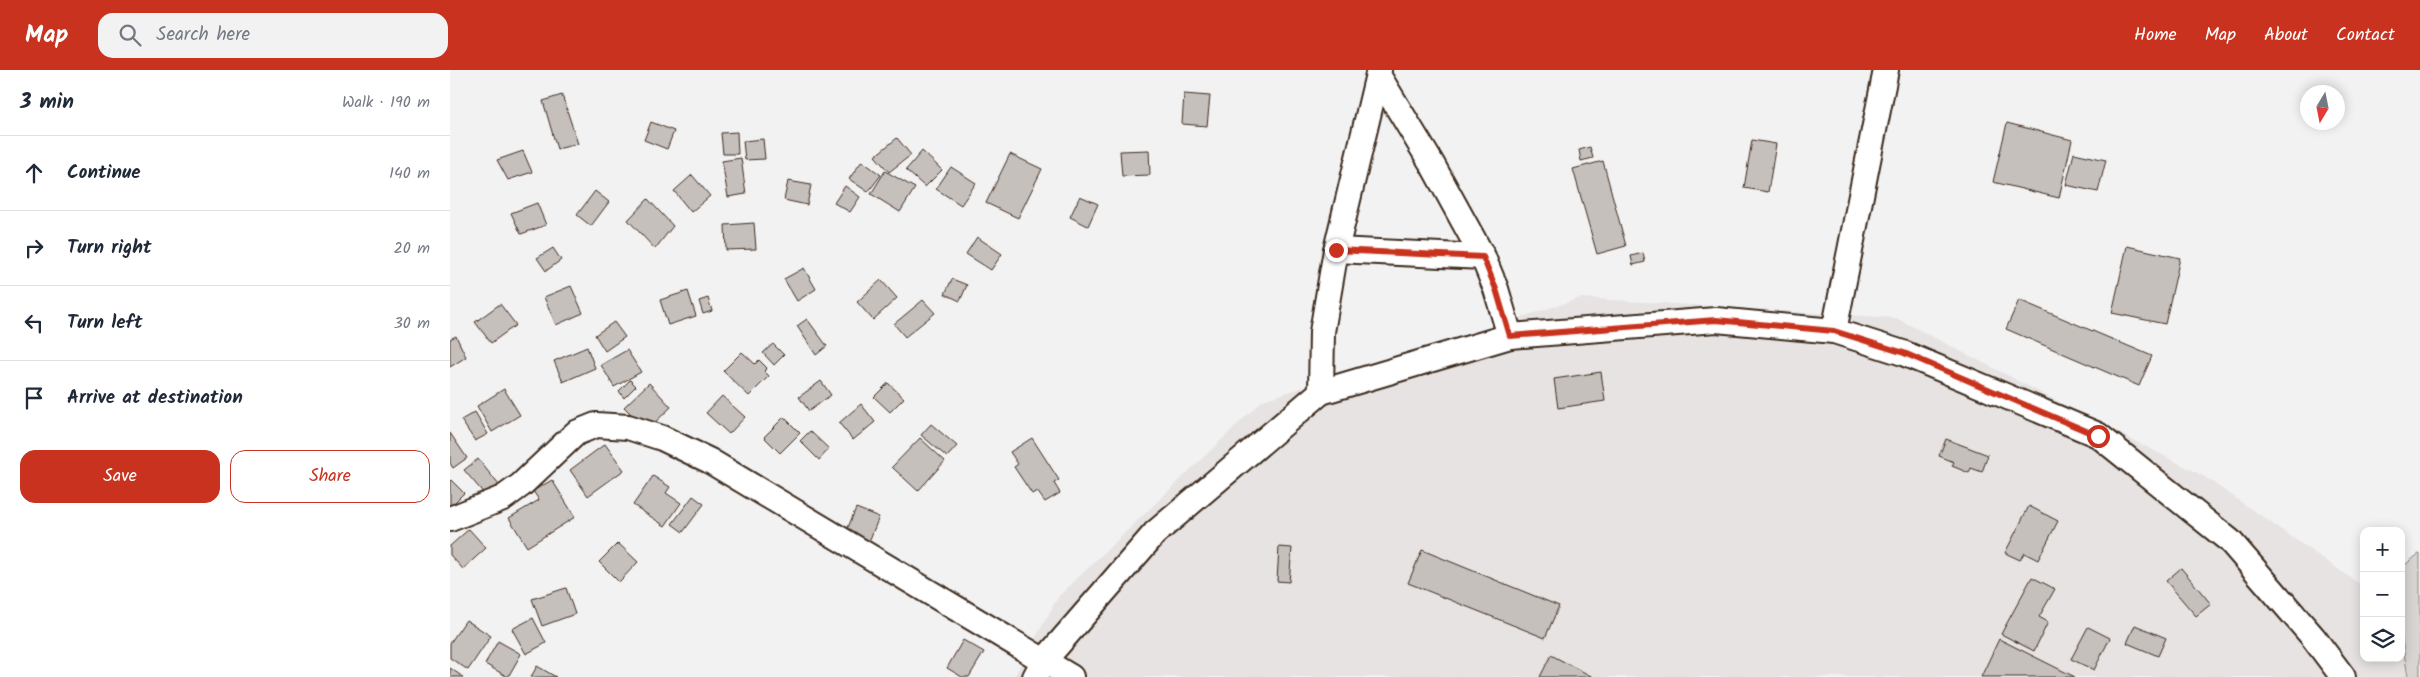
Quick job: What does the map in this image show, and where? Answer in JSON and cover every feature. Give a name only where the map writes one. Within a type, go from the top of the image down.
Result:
[{"type":"street","points":[[1834,331],[1886,70]]},
{"type":"street","points":[[1378,72],[1432,164],[1483,257],[1496,289],[1510,336]]},
{"type":"street","points":[[1321,392],[1322,332],[1336,250],[1378,72]]},
{"type":"street","points":[[1336,250],[1483,257]]},
{"type":"street","points":[[1039,669],[1155,533],[1321,392],[1510,336],[1716,320],[1834,331],[1904,353],[2098,436],[2230,541],[2313,637],[2343,677]]},
{"type":"street","points":[[450,519],[503,498],[521,485],[576,433],[596,425],[628,427],[662,438],[710,461],[1039,669],[1071,677]]},
{"type":"shaded area","points":[[1581,298],[1896,318],[2205,477],[2360,584],[2360,662],[2405,662],[2405,636],[2420,655],[2420,677],[1014,677],[1058,597],[1263,400]]},
{"type":"shaded area","points":[[2420,553],[2420,677],[2408,677],[2405,659],[2405,565]]},
{"type":"building","points":[[1184,94],[1210,96],[1207,126],[1182,124]]},
{"type":"building","points":[[562,95],[578,144],[557,149],[543,101]]},
{"type":"building","points":[[651,122],[674,131],[667,149],[644,140]]},
{"type":"building","points":[[2007,123],[2072,140],[2059,198],[1993,182]]},
{"type":"building","points":[[737,132],[738,154],[723,154],[721,133]]},
{"type":"building","points":[[897,138],[911,155],[889,172],[875,156]]},
{"type":"building","points":[[763,139],[765,159],[745,160],[743,141]]},
{"type":"building","points":[[1752,140],[1776,144],[1768,192],[1744,188]]},
{"type":"building","points":[[1590,147],[1593,158],[1581,161],[1579,150]]},
{"type":"building","points":[[1149,150],[1150,175],[1122,176],[1120,151]]},
{"type":"building","points":[[523,151],[532,172],[508,180],[497,160]]},
{"type":"building","points":[[922,151],[942,170],[925,187],[906,170]]},
{"type":"building","points":[[2074,153],[2106,160],[2098,192],[2066,185]]},
{"type":"building","points":[[1010,154],[1042,169],[1018,218],[986,203]]},
{"type":"building","points":[[741,158],[746,194],[728,197],[722,161]]},
{"type":"building","points":[[862,161],[881,175],[868,192],[849,179]]},
{"type":"building","points":[[1603,161],[1626,246],[1597,254],[1573,169]]},
{"type":"building","points":[[951,167],[976,183],[961,205],[936,189]]},
{"type":"building","points":[[885,171],[915,188],[900,212],[871,194]]},
{"type":"building","points":[[692,175],[710,196],[691,212],[674,191]]},
{"type":"building","points":[[788,181],[811,185],[807,205],[784,200]]},
{"type":"building","points":[[845,186],[860,197],[850,212],[834,203]]},
{"type":"building","points":[[595,191],[609,202],[591,226],[577,215]]},
{"type":"building","points":[[1080,196],[1098,204],[1088,226],[1070,217]]},
{"type":"building","points":[[648,199],[673,226],[655,249],[628,220]]},
{"type":"building","points":[[537,203],[546,225],[521,234],[511,213]]},
{"type":"building","points":[[754,223],[756,249],[726,250],[725,225]]},
{"type":"building","points":[[977,237],[1002,254],[991,270],[966,254]]},
{"type":"building","points":[[2127,246],[2180,258],[2165,324],[2112,313]]},
{"type":"building","points":[[553,248],[561,260],[546,271],[537,258]]},
{"type":"building","points":[[1643,253],[1645,262],[1633,265],[1631,256]]},
{"type":"building","points":[[804,268],[816,289],[797,301],[784,279]]},
{"type":"building","points":[[952,279],[967,285],[960,301],[945,294]]},
{"type":"building","points":[[881,280],[897,298],[873,320],[857,302]]},
{"type":"building","points":[[571,286],[583,313],[556,325],[544,297]]},
{"type":"building","points":[[688,291],[696,316],[668,325],[660,300]]},
{"type":"building","points":[[708,298],[712,311],[703,314],[699,301]]},
{"type":"building","points":[[923,300],[935,313],[905,337],[894,324]]},
{"type":"building","points":[[2019,300],[2152,356],[2139,386],[2006,329]]},
{"type":"building","points":[[500,304],[516,325],[491,343],[475,322]]},
{"type":"building","points":[[807,319],[827,346],[816,355],[797,326]]},
{"type":"building","points":[[614,322],[625,337],[605,351],[595,335]]},
{"type":"building","points":[[456,336],[466,357],[450,367],[450,339]]},
{"type":"building","points":[[773,344],[784,355],[774,365],[763,353]]},
{"type":"building","points":[[587,347],[595,368],[563,382],[554,361]]},
{"type":"building","points":[[627,350],[641,372],[614,387],[601,365]]},
{"type":"building","points":[[742,352],[755,364],[759,360],[767,368],[764,371],[769,376],[749,396],[723,371]]},
{"type":"building","points":[[1601,372],[1605,401],[1558,408],[1554,379]]},
{"type":"building","points":[[630,380],[636,386],[624,398],[619,391]]},
{"type":"building","points":[[821,381],[831,395],[809,411],[799,397]]},
{"type":"building","points":[[649,383],[671,407],[647,430],[624,407]]},
{"type":"building","points":[[888,383],[904,398],[890,412],[874,397]]},
{"type":"building","points":[[504,389],[520,415],[492,432],[477,406]]},
{"type":"building","points":[[722,396],[745,417],[729,434],[706,413]]},
{"type":"building","points":[[861,404],[875,422],[853,440],[839,423]]},
{"type":"building","points":[[475,412],[488,434],[475,441],[461,420]]},
{"type":"building","points":[[784,417],[800,433],[780,453],[764,437]]},
{"type":"building","points":[[931,424],[957,446],[947,457],[921,435]]},
{"type":"building","points":[[810,431],[829,449],[819,460],[800,441]]},
{"type":"building","points":[[450,433],[467,458],[453,468],[450,463]]},
{"type":"building","points":[[920,438],[945,461],[918,491],[892,467]]},
{"type":"building","points":[[1032,438],[1059,480],[1054,483],[1060,493],[1045,502],[1037,491],[1032,494],[1014,467],[1018,464],[1010,452]]},
{"type":"building","points":[[1946,439],[1988,455],[1982,472],[1971,468],[1969,473],[1952,466],[1954,462],[1939,456]]},
{"type":"building","points":[[605,444],[624,470],[588,496],[570,470]]},
{"type":"building","points":[[478,459],[499,485],[486,496],[464,470]]},
{"type":"building","points":[[653,476],[670,487],[666,493],[681,503],[665,526],[633,505]]},
{"type":"building","points":[[552,480],[575,517],[527,547],[509,518],[539,500],[533,491]]},
{"type":"building","points":[[450,481],[464,493],[450,507]]},
{"type":"building","points":[[693,496],[704,504],[683,532],[672,524]]},
{"type":"building","points":[[2029,506],[2058,521],[2038,560],[2024,553],[2020,560],[2005,553]]},
{"type":"building","points":[[856,508],[879,517],[868,544],[845,535]]},
{"type":"building","points":[[469,529],[486,548],[463,569],[450,555],[450,546]]},
{"type":"building","points":[[618,543],[638,562],[619,582],[599,562]]},
{"type":"building","points":[[1279,547],[1292,548],[1289,582],[1277,581]]},
{"type":"building","points":[[1422,550],[1559,606],[1545,638],[1408,583]]},
{"type":"building","points":[[2181,568],[2211,604],[2196,616],[2166,581]]},
{"type":"building","points":[[2032,577],[2055,589],[2039,617],[2048,622],[2034,651],[2001,634]]},
{"type":"building","points":[[566,588],[575,614],[542,626],[532,599]]},
{"type":"building","points":[[533,618],[546,643],[526,654],[512,629]]},
{"type":"building","points":[[466,620],[491,636],[468,670],[450,658],[450,643]]},
{"type":"building","points":[[2135,625],[2166,638],[2158,656],[2127,643]]},
{"type":"building","points":[[2088,627],[2110,638],[2094,670],[2071,659]]},
{"type":"building","points":[[1999,639],[2075,677],[1981,677]]},
{"type":"building","points":[[963,640],[984,652],[969,677],[962,677],[947,668]]},
{"type":"building","points":[[498,641],[521,654],[508,677],[485,664]]},
{"type":"building","points":[[1551,655],[1593,677],[1540,677]]},
{"type":"building","points":[[537,666],[556,677],[531,677]]},
{"type":"building","points":[[450,668],[463,677],[450,677]]},
{"type":"route","points":[[1336,250],[1483,257],[1496,289],[1510,336],[1716,320],[1834,331],[1904,353],[2098,436]]}]
